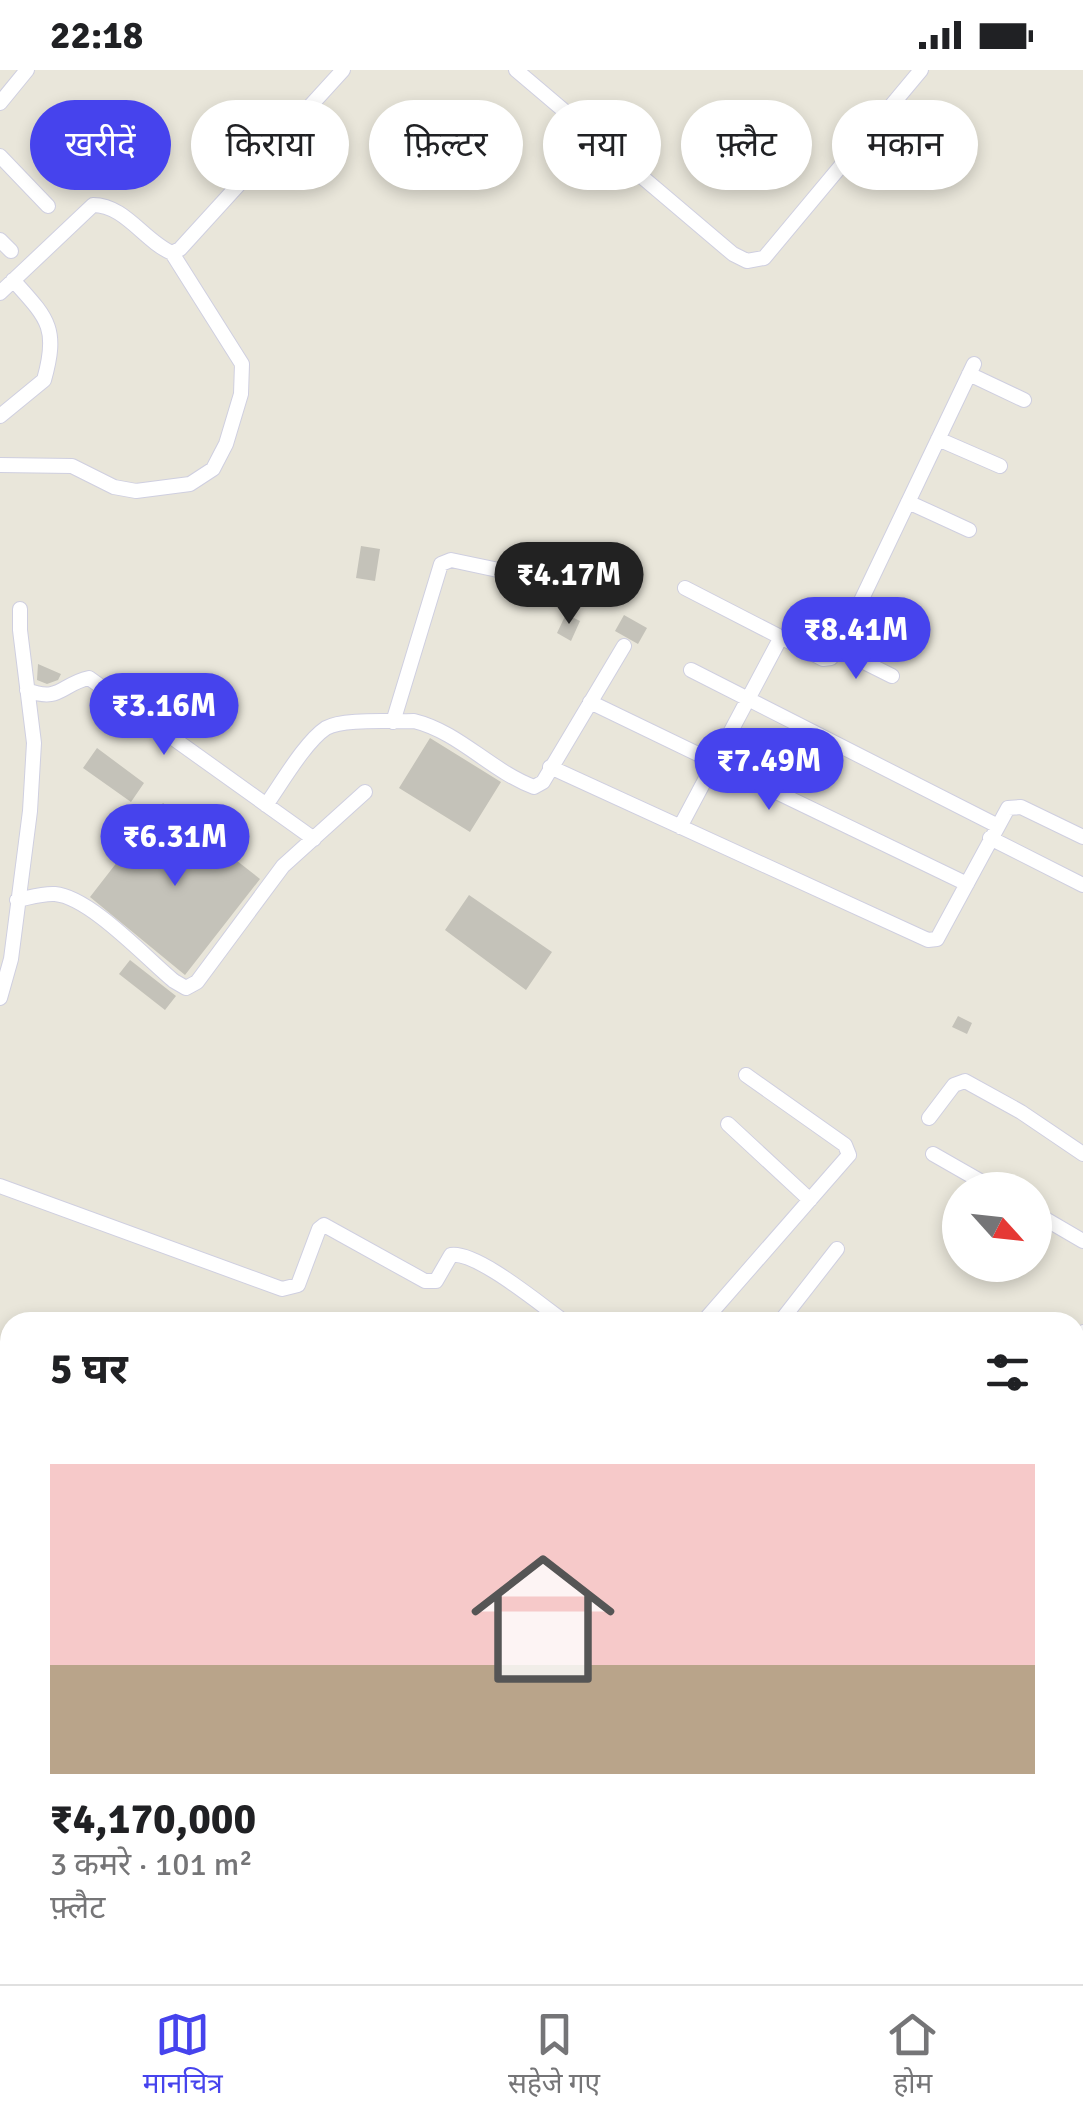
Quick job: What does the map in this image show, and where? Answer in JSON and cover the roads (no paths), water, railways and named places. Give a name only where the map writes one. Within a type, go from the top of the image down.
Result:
[{"type":"street","points":[[0,103],[27,70]]},
{"type":"street","points":[[172,253],[343,70]]},
{"type":"street","points":[[516,70],[733,254],[747,261],[764,258],[921,70]]},
{"type":"street","points":[[0,156],[48,206]]},
{"type":"street","points":[[0,293],[92,205],[112,209],[172,253],[242,364],[242,394],[226,444],[213,469],[190,484],[136,491],[114,487],[72,466],[0,465]]},
{"type":"street","points":[[0,416],[44,380],[50,341],[45,316],[13,280]]},
{"type":"street","points":[[684,588],[822,659],[831,658],[971,370],[1024,400]]},
{"type":"street","points":[[938,439],[1000,466]]},
{"type":"street","points":[[908,502],[969,530]]},
{"type":"street","points":[[394,722],[441,564],[451,560],[517,574]]},
{"type":"street","points":[[0,998],[11,959],[30,811],[34,743],[20,609]]},
{"type":"street","points":[[680,827],[781,637]]},
{"type":"street","points":[[266,804],[325,729],[338,724],[414,721],[441,729],[517,781],[534,787],[542,782],[624,646]]},
{"type":"street","points":[[838,649],[892,676]]},
{"type":"street","points":[[691,670],[993,832],[1083,885]]},
{"type":"street","points":[[27,690],[42,696],[55,695],[90,678],[314,838]]},
{"type":"street","points":[[590,702],[967,884]]},
{"type":"street","points":[[550,767],[928,940],[937,939],[1008,808],[1020,806],[1083,837]]},
{"type":"street","points":[[0,895],[54,894],[70,898],[88,908],[186,988],[197,982],[283,866],[365,792]]},
{"type":"street","points":[[712,1312],[849,1155],[848,1149],[746,1075]]},
{"type":"street","points":[[929,1118],[954,1085],[965,1081],[1021,1112],[1083,1154]]},
{"type":"street","points":[[728,1124],[810,1200]]},
{"type":"street","points":[[933,1154],[964,1172]]},
{"type":"street","points":[[0,1186],[282,1289],[298,1285],[319,1228],[324,1225],[425,1281],[436,1281],[451,1255],[459,1254],[486,1267],[551,1312]]},
{"type":"street","points":[[1052,1223],[1083,1241]]},
{"type":"street","points":[[788,1312],[838,1249]]}]
